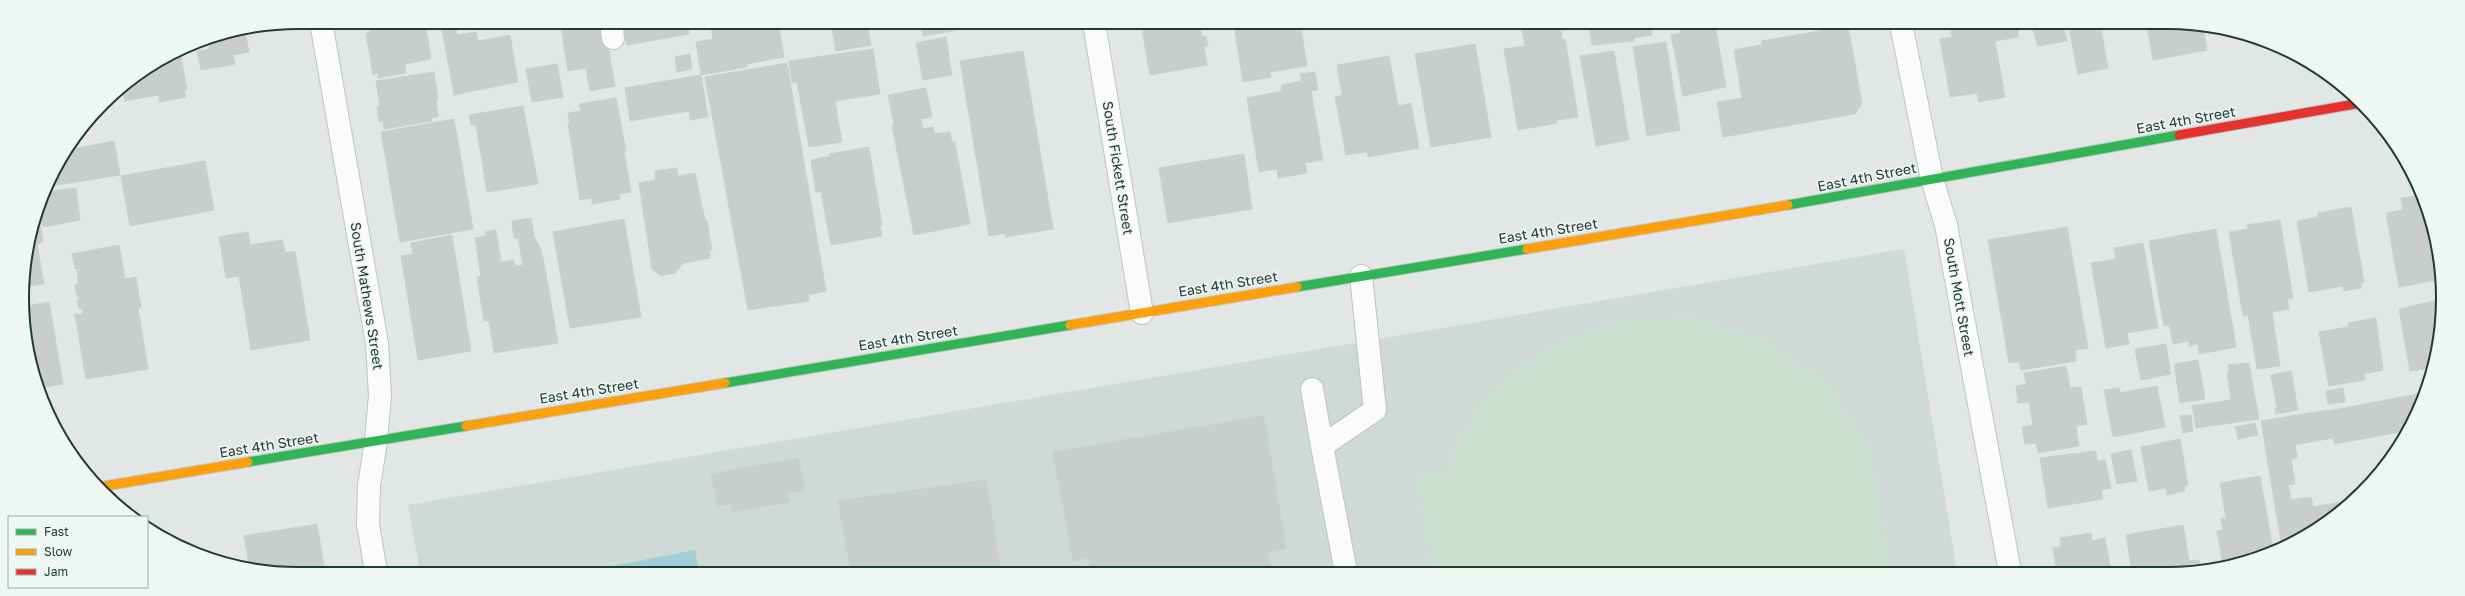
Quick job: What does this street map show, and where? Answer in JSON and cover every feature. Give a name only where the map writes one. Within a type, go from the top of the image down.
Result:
[{"type":"main road","name":"East 4th Street","points":[[106,486],[1361,276],[1802,204],[1932,179],[2353,104]]},
{"type":"street","name":"South Mathews Street","points":[[322,29],[376,343],[380,395],[376,441],[369,486],[368,524],[375,567]]},
{"type":"street","name":"South Fickett Street","points":[[1095,29],[1142,313]]},
{"type":"street","name":"South Mott Street","points":[[1902,29],[1932,179],[1946,225],[2009,567]]},
{"type":"street","points":[[1322,446],[1374,410],[1361,276]]},
{"type":"street","points":[[1312,388],[1345,567]]},
{"type":"shaded area","points":[[1904,249],[1956,567],[419,567],[408,505]]},
{"type":"green space","points":[[1694,319],[1763,340],[1823,382],[1868,446],[1890,567],[1432,567],[1416,476],[1448,472],[1454,450],[1495,389],[1553,345],[1621,320]]},
{"type":"water","points":[[695,550],[698,567],[606,567]]},
{"type":"building","points":[[370,29],[426,29],[431,59],[405,64],[406,73],[378,78],[378,73],[373,75],[366,33],[370,33]]},
{"type":"building","points":[[442,29],[456,29],[457,35],[476,32],[478,41],[510,35],[518,82],[454,95]]},
{"type":"building","points":[[561,29],[605,29],[615,86],[590,91],[586,68],[568,71]]},
{"type":"building","points":[[624,29],[688,29],[689,34],[627,45]]},
{"type":"building","points":[[711,29],[779,29],[784,57],[747,64],[747,67],[701,75],[696,42],[713,39]]},
{"type":"building","points":[[832,29],[868,29],[871,45],[836,51]]},
{"type":"building","points":[[922,29],[957,29],[957,30],[923,36]]},
{"type":"building","points":[[1142,29],[1201,29],[1202,36],[1206,36],[1208,46],[1204,47],[1207,65],[1150,75]]},
{"type":"building","points":[[1235,29],[1301,29],[1307,66],[1270,72],[1271,77],[1243,82]]},
{"type":"building","points":[[1522,29],[1569,29],[1561,31],[1562,40],[1565,39],[1578,117],[1557,120],[1557,123],[1518,130],[1504,49],[1525,46]]},
{"type":"building","points":[[1590,29],[1651,29],[1652,35],[1634,38],[1634,41],[1592,45]]},
{"type":"building","points":[[1680,29],[1716,29],[1726,87],[1683,96],[1671,35],[1681,33]]},
{"type":"building","points":[[1831,29],[1849,29],[1862,103],[1855,114],[1769,129],[1755,46],[1762,45],[1761,41]]},
{"type":"building","points":[[1950,29],[2018,29],[2018,37],[1995,41],[2005,97],[1979,102],[1977,93],[1950,97],[1940,39],[1952,37]]},
{"type":"building","points":[[2033,29],[2064,29],[2067,41],[2038,46]]},
{"type":"building","points":[[2069,29],[2101,29],[2108,68],[2078,74]]},
{"type":"building","points":[[2148,29],[2204,31],[2207,50],[2153,60]]},
{"type":"building","points":[[245,34],[249,52],[233,55],[235,64],[201,70],[197,51],[210,49],[209,44]]},
{"type":"building","points":[[946,37],[952,75],[923,80],[916,43]]},
{"type":"building","points":[[1666,42],[1680,130],[1647,136],[1633,47]]},
{"type":"building","points":[[1475,44],[1491,137],[1431,147],[1415,54]]},
{"type":"building","points":[[1755,46],[1769,129],[1723,137],[1717,102],[1742,98],[1734,50]]},
{"type":"building","points":[[873,49],[880,94],[835,101],[842,142],[809,147],[797,82],[792,83],[789,61]]},
{"type":"building","points":[[1023,51],[1053,229],[1006,237],[1005,233],[989,236],[960,61]]},
{"type":"building","points":[[1614,51],[1629,140],[1596,146],[1580,56]]},
{"type":"building","points":[[690,54],[692,69],[677,72],[675,57]]},
{"type":"building","points":[[181,56],[187,90],[184,90],[186,97],[160,102],[159,95],[125,101],[124,94],[134,85],[163,65]]},
{"type":"building","points":[[1389,56],[1398,106],[1411,103],[1419,148],[1368,157],[1367,152],[1346,155],[1335,97],[1342,95],[1337,65]]},
{"type":"building","points":[[787,63],[826,291],[808,295],[809,301],[748,310],[705,77]]},
{"type":"building","points":[[557,64],[563,97],[532,102],[526,69]]},
{"type":"building","points":[[434,72],[438,99],[436,100],[438,116],[431,118],[432,121],[384,129],[383,121],[379,121],[377,107],[380,107],[376,81]]},
{"type":"building","points":[[1315,72],[1318,90],[1311,91],[1323,160],[1305,163],[1307,173],[1278,178],[1277,169],[1259,172],[1247,98],[1282,91],[1281,85],[1302,81],[1300,74]]},
{"type":"building","points":[[701,75],[708,117],[690,120],[689,111],[630,121],[625,88]]},
{"type":"building","points":[[926,88],[932,117],[921,119],[923,129],[933,127],[935,134],[950,132],[952,143],[955,142],[970,224],[914,235],[892,126],[894,125],[888,95]]},
{"type":"building","points":[[616,98],[626,151],[624,151],[631,192],[619,194],[620,199],[592,204],[592,198],[580,200],[568,123],[570,123],[568,113],[581,111],[579,104]]},
{"type":"building","points":[[523,106],[538,184],[487,192],[476,125],[471,125],[469,115]]},
{"type":"building","points":[[454,119],[473,229],[400,242],[381,132]]},
{"type":"building","points":[[114,141],[120,175],[54,186],[74,149]]},
{"type":"building","points":[[869,147],[882,225],[880,225],[882,236],[831,245],[821,192],[816,192],[811,160],[830,156],[829,154]]},
{"type":"building","points":[[1244,154],[1252,209],[1168,223],[1159,168]]},
{"type":"building","points":[[205,161],[214,210],[130,226],[121,176]]},
{"type":"building","points":[[677,168],[678,176],[695,173],[705,220],[707,220],[712,250],[709,250],[710,258],[683,263],[675,273],[661,276],[652,269],[639,183],[656,180],[655,171]]},
{"type":"building","points":[[76,188],[80,220],[43,227],[41,218],[51,191]]},
{"type":"building","points":[[2416,196],[2427,228],[2431,246],[2435,280],[2399,287],[2386,213],[2403,210],[2401,198]]},
{"type":"building","points":[[2351,207],[2364,282],[2361,283],[2361,288],[2344,291],[2343,286],[2309,292],[2297,221],[2318,217],[2318,213]]},
{"type":"building","points":[[531,218],[534,237],[541,249],[558,343],[494,353],[489,321],[484,321],[477,277],[481,276],[475,238],[486,236],[485,232],[496,230],[501,262],[514,260],[515,266],[523,265],[518,238],[514,238],[512,221]]},
{"type":"building","points":[[624,219],[641,317],[570,328],[553,232]]},
{"type":"building","points":[[2280,220],[2293,298],[2287,299],[2289,309],[2272,312],[2280,366],[2257,369],[2248,315],[2243,316],[2229,232],[2248,229],[2247,225]]},
{"type":"building","points":[[40,222],[43,242],[37,244],[44,284],[30,286],[31,263]]},
{"type":"building","points":[[2067,227],[2088,348],[2075,350],[2076,361],[2021,370],[2019,362],[2009,363],[1988,240]]},
{"type":"building","points":[[2216,229],[2236,347],[2199,354],[2198,344],[2189,346],[2189,341],[2173,344],[2169,325],[2164,326],[2149,241]]},
{"type":"building","points":[[248,232],[250,245],[282,240],[285,253],[295,251],[310,340],[251,350],[239,276],[226,278],[219,237]]},
{"type":"building","points":[[452,235],[471,351],[418,360],[401,256],[413,254],[411,243]]},
{"type":"building","points":[[2143,243],[2158,328],[2127,333],[2129,344],[2106,348],[2091,263],[2116,259],[2114,248]]},
{"type":"building","points":[[119,245],[125,279],[136,277],[141,308],[138,309],[148,369],[86,379],[75,314],[83,314],[82,309],[79,309],[77,300],[80,299],[80,296],[77,296],[75,285],[78,284],[77,271],[84,269],[75,269],[72,254]]},
{"type":"building","points":[[2436,300],[2434,333],[2427,368],[2410,371],[2399,309]]},
{"type":"building","points":[[49,302],[63,384],[44,387],[38,368],[31,333],[30,307],[33,307],[32,305]]},
{"type":"building","points":[[2376,318],[2383,370],[2364,374],[2365,380],[2329,386],[2319,332],[2348,327],[2348,323]]},
{"type":"building","points":[[2166,344],[2171,374],[2141,380],[2135,349]]},
{"type":"building","points":[[2198,360],[2205,399],[2180,403],[2174,364]]},
{"type":"building","points":[[2249,363],[2259,419],[2196,428],[2192,406],[2231,400],[2227,373],[2229,374],[2228,365]]},
{"type":"building","points":[[2066,366],[2070,388],[2081,387],[2087,424],[2076,426],[2079,446],[2038,453],[2036,443],[2025,444],[2022,427],[2033,425],[2029,402],[2018,403],[2016,386],[2026,384],[2024,373]]},
{"type":"building","points":[[2291,371],[2298,410],[2276,414],[2275,409],[2277,408],[2271,375]]},
{"type":"building","points":[[2157,386],[2165,427],[2113,437],[2104,390],[2119,388],[2120,393]]},
{"type":"building","points":[[2343,388],[2345,402],[2328,404],[2326,391]]},
{"type":"building","points":[[2419,394],[2400,432],[2334,444],[2328,411]]},
{"type":"building","points":[[2328,410],[2332,438],[2295,445],[2297,458],[2291,459],[2295,484],[2288,485],[2291,500],[2311,497],[2313,507],[2342,502],[2316,522],[2282,541],[2281,541],[2261,421]]},
{"type":"building","points":[[2191,415],[2193,431],[2183,433],[2180,416]]},
{"type":"building","points":[[1264,416],[1286,548],[1268,552],[1271,567],[1090,567],[1089,557],[1073,560],[1053,452]]},
{"type":"building","points":[[2255,423],[2258,435],[2238,439],[2235,427]]},
{"type":"building","points":[[2180,439],[2188,485],[2184,486],[2185,491],[2167,495],[2166,488],[2149,491],[2141,447]]},
{"type":"building","points":[[2131,450],[2137,481],[2117,484],[2111,454]]},
{"type":"building","points":[[2096,451],[2097,461],[2105,460],[2111,488],[2101,490],[2103,499],[2048,508],[2040,458]]},
{"type":"building","points":[[798,458],[805,490],[787,493],[789,502],[732,512],[731,504],[718,506],[711,474]]},
{"type":"building","points":[[2260,476],[2272,546],[2237,558],[2222,561],[2217,531],[2223,530],[2221,519],[2226,518],[2220,483]]},
{"type":"building","points":[[986,480],[1000,567],[850,567],[838,501]]},
{"type":"building","points":[[317,524],[324,567],[263,565],[249,562],[244,536]]},
{"type":"building","points":[[2183,525],[2189,561],[2199,560],[2200,565],[2131,567],[2126,535]]},
{"type":"building","points":[[2091,533],[2092,541],[2105,538],[2110,567],[2056,567],[2053,548],[2061,547],[2060,538]]},
{"type":"traffic: fast","points":[[1788,205],[2179,135]]},
{"type":"traffic: fast","points":[[1297,287],[1527,249]]},
{"type":"traffic: fast","points":[[725,383],[1070,325]]},
{"type":"traffic: fast","points":[[248,462],[466,426]]},
{"type":"traffic: slow","points":[[1527,249],[1788,205]]},
{"type":"traffic: slow","points":[[1070,325],[1297,287]]},
{"type":"traffic: slow","points":[[466,426],[725,383]]},
{"type":"traffic: slow","points":[[106,486],[248,462]]},
{"type":"traffic: jam","points":[[2179,135],[2353,104]]}]
